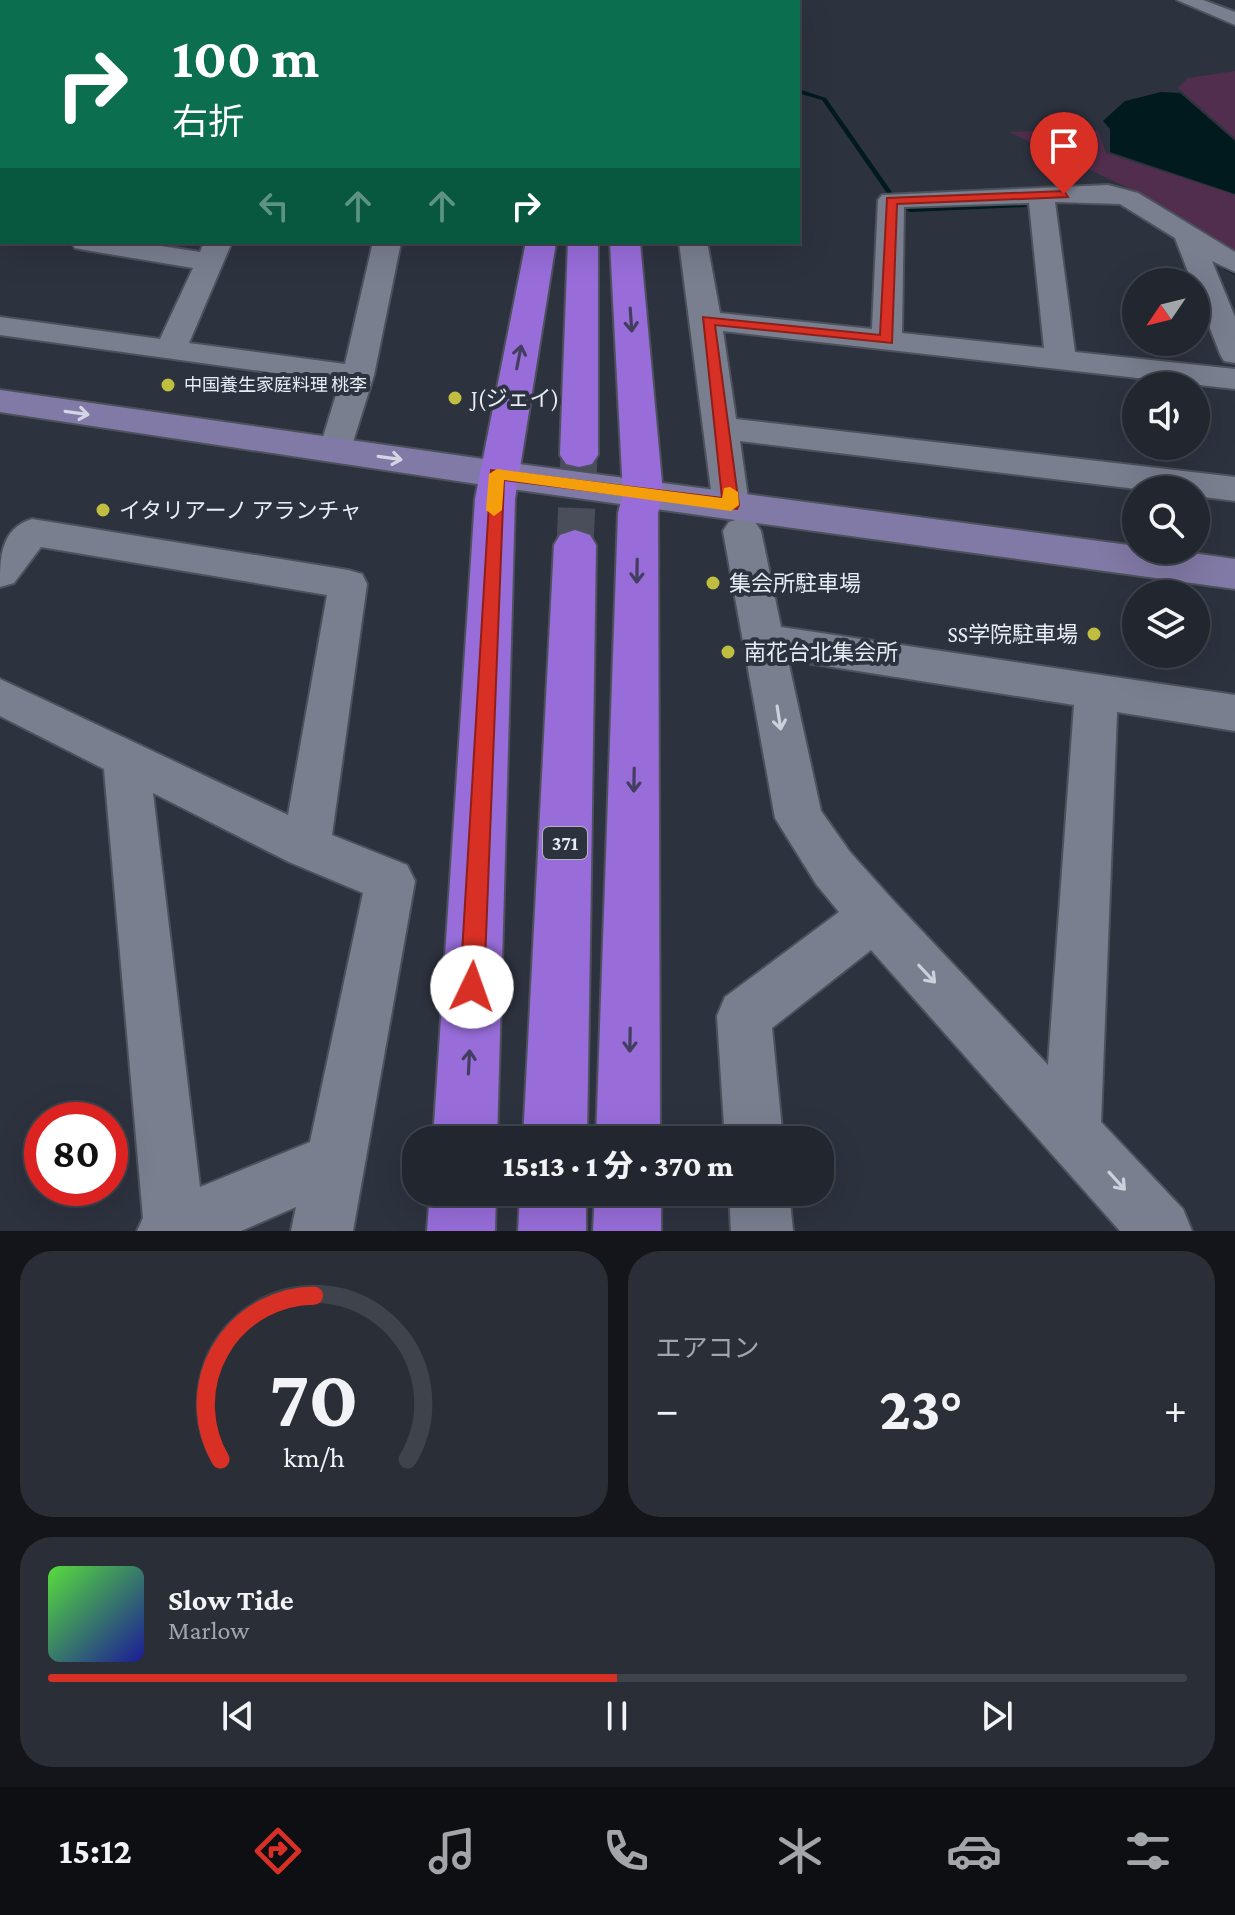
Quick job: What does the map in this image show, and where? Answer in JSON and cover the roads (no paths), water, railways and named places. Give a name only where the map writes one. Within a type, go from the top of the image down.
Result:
[{"type":"highway","points":[[466,1126],[496,486],[541,244]]},
{"type":"highway","points":[[579,455],[583,244]]},
{"type":"highway","points":[[625,244],[640,503],[628,1126]]},
{"type":"highway","name":"371","points":[[555,1126],[575,545]]},
{"type":"highway","points":[[461,1231],[462,1206]]},
{"type":"highway","points":[[552,1231],[553,1206]]},
{"type":"highway","points":[[627,1231],[628,1206]]},
{"type":"street","points":[[1186,0],[1235,19]]},
{"type":"street","points":[[887,340],[891,200],[1108,193],[1129,198],[1235,264]]},
{"type":"street","points":[[1041,195],[1060,358]]},
{"type":"street","points":[[1187,234],[1235,354]]},
{"type":"street","points":[[111,244],[213,252],[171,349]]},
{"type":"street","points":[[336,450],[358,375],[387,244]]},
{"type":"street","points":[[693,244],[722,428],[725,520],[767,641],[782,739],[799,818],[833,868],[874,916],[1161,1231]]},
{"type":"street","points":[[707,320],[1235,379]]},
{"type":"street","points":[[0,326],[358,375]]},
{"type":"street","points":[[0,401],[336,450],[496,486]]},
{"type":"street","points":[[722,428],[1235,489]]},
{"type":"street","points":[[0,429],[640,503],[725,520],[1235,596]]},
{"type":"street","points":[[725,520],[1235,574]]},
{"type":"street","points":[[0,573],[32,532],[348,584],[306,847]]},
{"type":"street","points":[[767,641],[1235,713]]},
{"type":"street","points":[[1072,1130],[1096,692]]},
{"type":"street","points":[[0,696],[306,847],[390,881],[322,1231]]},
{"type":"street","points":[[126,758],[171,1230],[338,1160]]},
{"type":"street","points":[[753,1126],[744,1016],[874,916]]},
{"type":"street","points":[[760,1206],[762,1231]]},
{"type":"waterway","points":[[800,92],[824,99],[891,195]]},
{"type":"waterway","points":[[1075,203],[1094,202]]},
{"type":"waterway","points":[[910,210],[1023,205]]},
{"type":"waterway","points":[[1226,267],[1235,273]]},
{"type":"tunnel","points":[[575,545],[579,455]]},
{"type":"place","name":"中国養生家庭料理 桃李","points":[[168,385]]},
{"type":"place","name":"J(ジェイ)","points":[[455,398]]},
{"type":"place","name":"イタリアーノ アランチャ","points":[[103,510]]},
{"type":"place","name":"集会所駐車場","points":[[713,583]]},
{"type":"place","name":"SS学院駐車場","points":[[1094,634]]},
{"type":"place","name":"南花台北集会所","points":[[728,652]]}]
